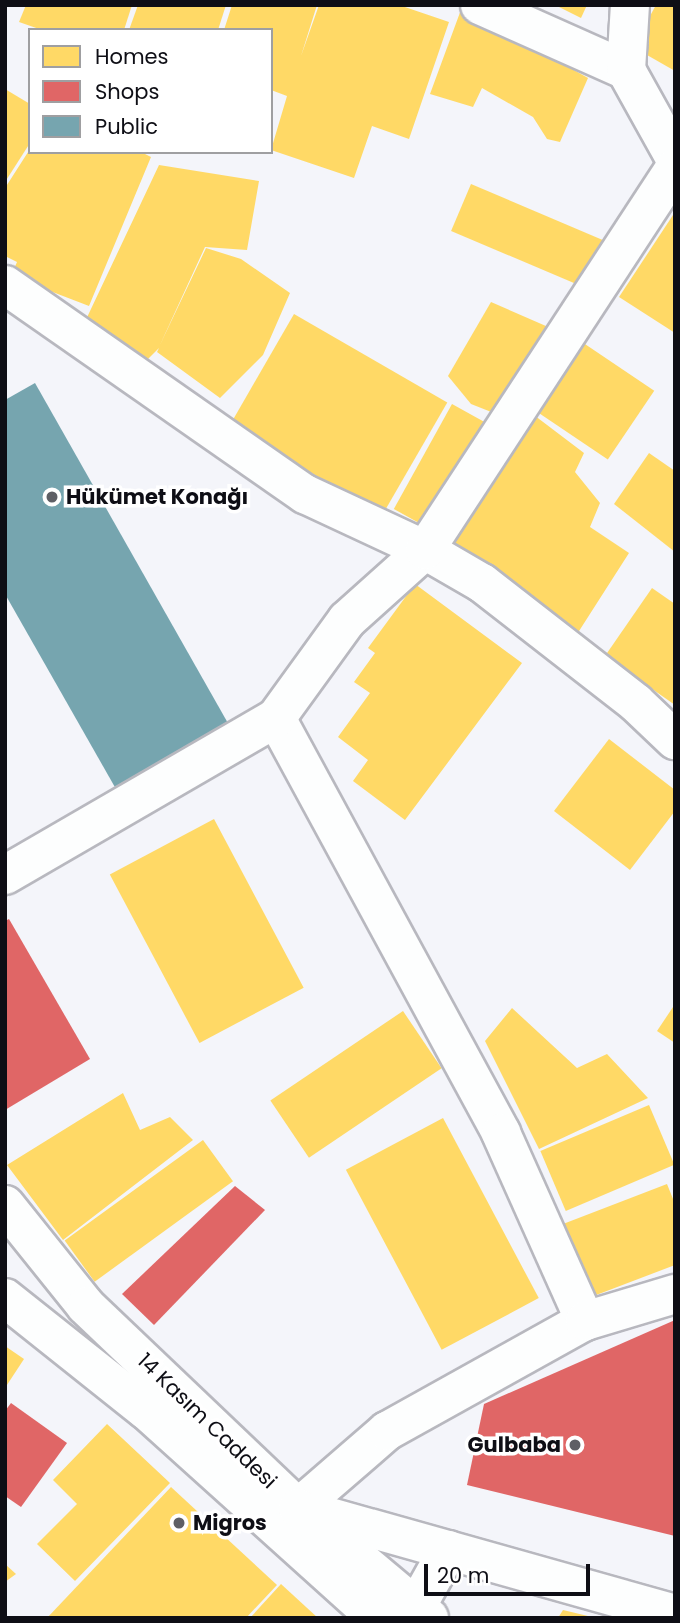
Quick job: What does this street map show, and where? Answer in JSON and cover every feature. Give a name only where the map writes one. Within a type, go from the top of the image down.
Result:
[{"type":"street","points":[[480,5],[626,70]]},
{"type":"street","points":[[630,5],[626,70],[675,158]]},
{"type":"street","points":[[5,875],[276,718],[346,620],[425,550],[675,169]]},
{"type":"street","points":[[5,285],[305,494],[425,550],[482,583],[636,702],[675,740]]},
{"type":"street","points":[[276,718],[501,1133],[585,1321]]},
{"type":"street","name":"14 Kasım Caddesi","points":[[5,1205],[86,1306],[298,1508],[418,1614]]},
{"type":"street","points":[[298,1508],[387,1432],[585,1321],[675,1294]]},
{"type":"street","name":"14 Kasım Caddesi","points":[[5,1298],[146,1410],[377,1618]]},
{"type":"street","points":[[298,1508],[675,1614]]},
{"type":"street","points":[[418,1614],[448,1550]]},
{"type":"building: Homes","points":[[26,5],[132,5],[125,28],[36,28],[19,22]]},
{"type":"building: Homes","points":[[138,5],[226,5],[219,28],[130,28]]},
{"type":"building: Homes","points":[[232,5],[317,5],[301,56],[319,5],[399,5],[449,22],[409,139],[372,126],[354,178],[273,151],[287,96],[273,91],[273,28],[225,28]]},
{"type":"building: Homes","points":[[555,5],[587,5],[581,18]]},
{"type":"building: Homes","points":[[656,5],[675,5],[675,71],[633,47]]},
{"type":"building: Homes","points":[[462,7],[588,78],[560,142],[547,139],[533,117],[482,88],[473,107],[430,94]]},
{"type":"building: Homes","points":[[5,89],[28,103],[28,146],[5,182]]},
{"type":"building: Homes","points":[[28,152],[145,154],[151,157],[89,306],[11,276],[17,262],[5,256],[5,188]]},
{"type":"building: Homes","points":[[159,165],[259,181],[247,250],[205,247],[159,347],[206,248],[241,259],[290,293],[263,355],[220,398],[157,352],[159,348],[143,364],[82,328]]},
{"type":"building: Homes","points":[[471,184],[611,243],[591,290],[451,231]]},
{"type":"building: Homes","points":[[675,212],[675,333],[619,297]]},
{"type":"building: Homes","points":[[491,302],[562,333],[509,419],[471,404],[448,376]]},
{"type":"building: Homes","points":[[294,314],[447,402],[383,514],[230,426]]},
{"type":"building: Homes","points":[[573,336],[654,391],[608,460],[527,405]]},
{"type":"building: Homes","points":[[452,404],[496,428],[438,533],[394,509]]},
{"type":"building: Homes","points":[[522,406],[584,453],[575,472],[600,503],[590,527],[629,553],[572,642],[434,543]]},
{"type":"building: Homes","points":[[649,453],[675,471],[675,552],[614,504]]},
{"type":"building: Homes","points":[[415,584],[522,663],[405,820],[353,781],[368,760],[338,737],[370,693],[354,682],[375,653],[368,648]]},
{"type":"building: Homes","points":[[652,588],[675,604],[675,705],[605,656]]},
{"type":"building: Homes","points":[[609,739],[675,790],[675,811],[630,870],[554,811]]},
{"type":"building: Homes","points":[[214,819],[304,988],[199,1043],[110,874]]},
{"type":"building: Homes","points":[[675,1004],[675,1043],[657,1031]]},
{"type":"building: Homes","points":[[512,1008],[577,1068],[607,1054],[648,1098],[539,1149],[485,1041]]},
{"type":"building: Homes","points":[[403,1011],[442,1068],[309,1158],[270,1100]]},
{"type":"building: Homes","points":[[123,1093],[140,1130],[170,1117],[193,1140],[63,1240],[7,1165]]},
{"type":"building: Homes","points":[[649,1105],[674,1165],[566,1211],[540,1151]]},
{"type":"building: Homes","points":[[443,1118],[539,1298],[442,1350],[346,1170]]},
{"type":"building: Homes","points":[[203,1140],[233,1181],[95,1282],[65,1241]]},
{"type":"building: Homes","points":[[667,1184],[675,1204],[675,1265],[591,1297],[563,1224]]},
{"type":"building: Homes","points":[[5,1346],[24,1359],[5,1388]]},
{"type":"building: Homes","points":[[107,1424],[170,1483],[75,1581],[37,1544],[77,1504],[53,1480]]},
{"type":"building: Homes","points":[[171,1487],[277,1585],[246,1618],[47,1618]]},
{"type":"building: Homes","points":[[5,1564],[16,1574],[5,1582]]},
{"type":"building: Homes","points":[[281,1584],[318,1618],[250,1618]]},
{"type":"building: Homes","points":[[563,1610],[592,1617],[592,1618],[558,1618]]},
{"type":"building: Shops","points":[[9,919],[90,1059],[5,1110],[5,921]]},
{"type":"building: Shops","points":[[235,1186],[265,1210],[154,1325],[122,1294]]},
{"type":"building: Shops","name":"Gulbaba","points":[[675,1320],[675,1536],[467,1485],[484,1404]]},
{"type":"building: Shops","points":[[11,1403],[67,1443],[21,1507],[5,1496],[5,1411]]},
{"type":"building: Public","name":"Hükümet Konağı","points":[[35,383],[229,725],[116,789],[5,594],[5,400]]},
{"type":"place","name":"Hükümet Konağı","points":[[52,497]]},
{"type":"place","name":"Gulbaba","points":[[575,1445]]},
{"type":"place","name":"Migros","points":[[179,1523]]}]
